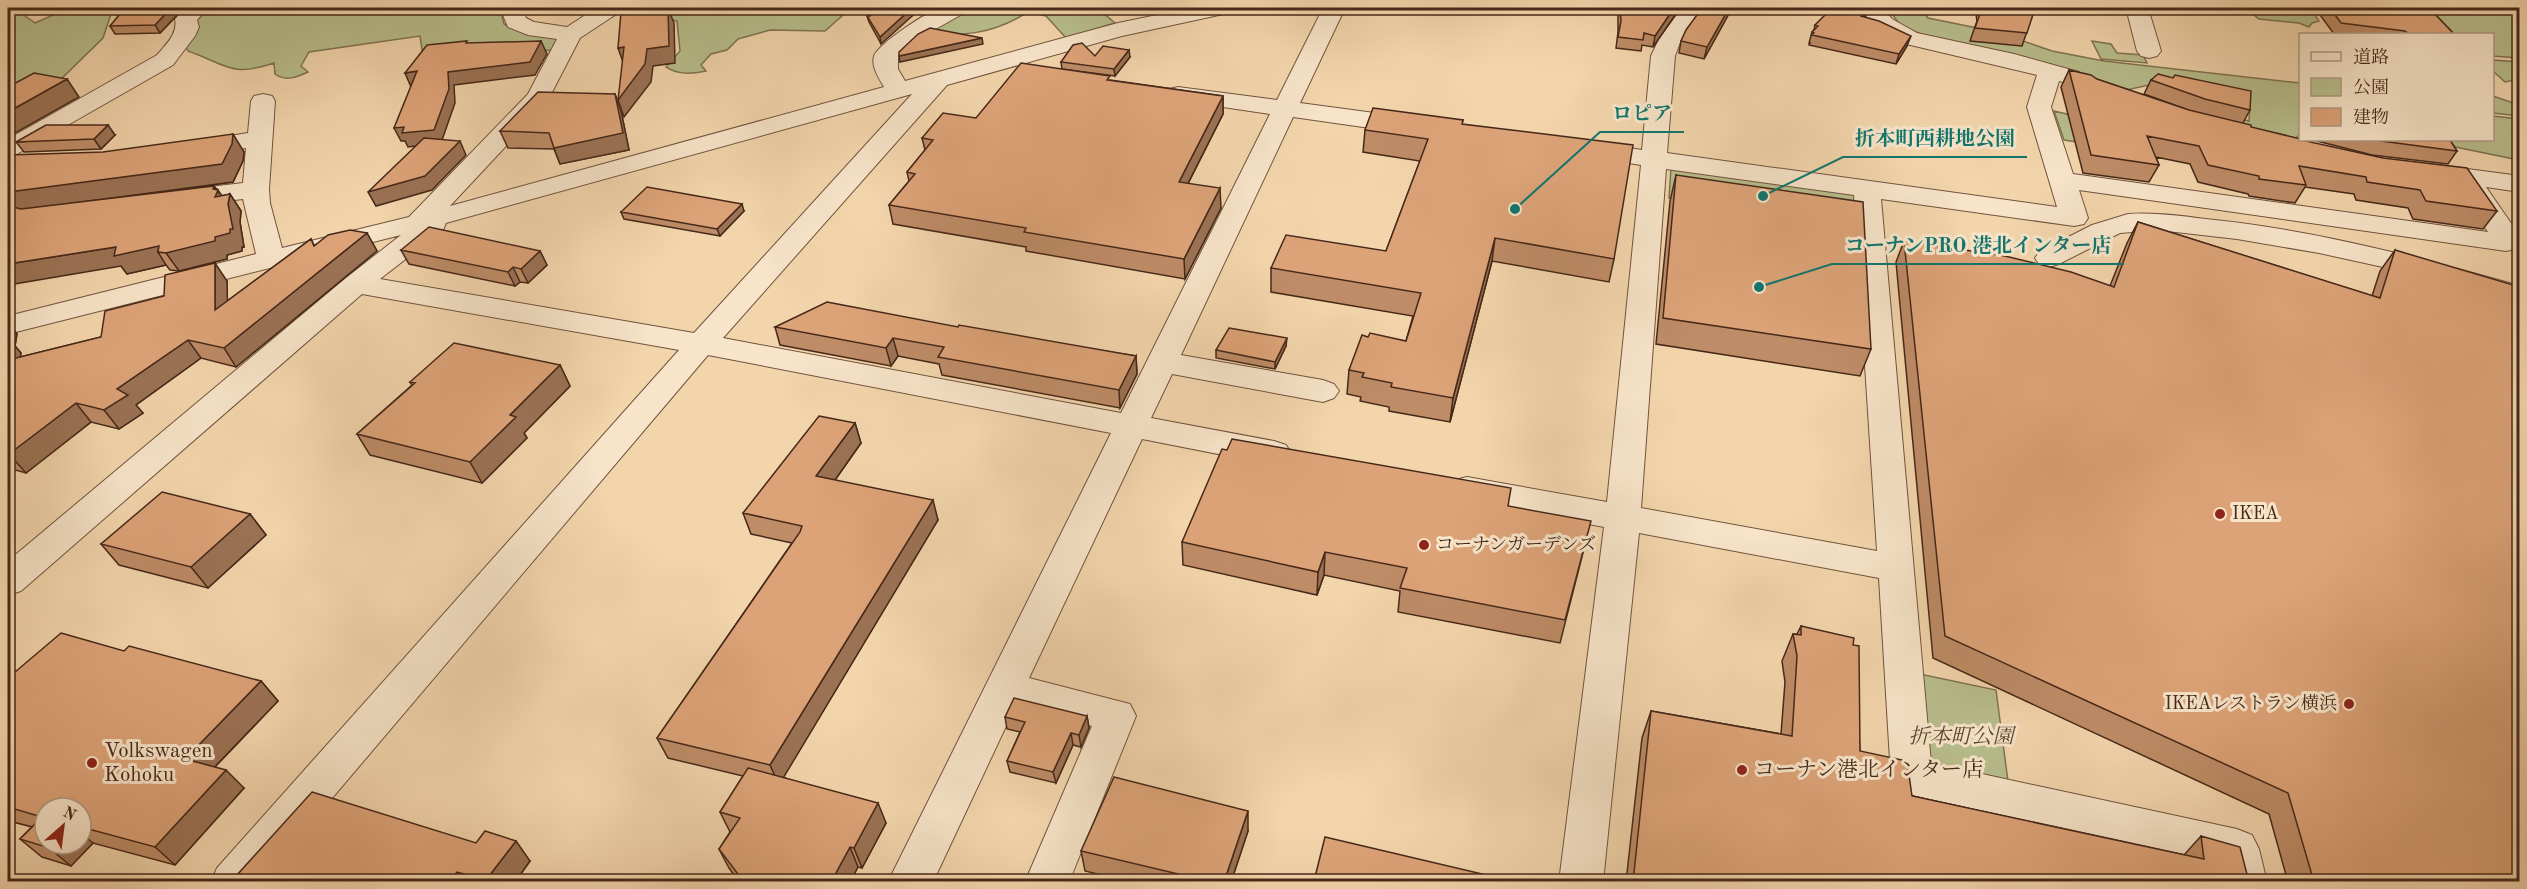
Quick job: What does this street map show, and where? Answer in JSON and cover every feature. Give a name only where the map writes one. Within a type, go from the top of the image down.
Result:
[{"type":"street","points":[[8,148],[165,60],[184,36],[188,27],[186,19],[196,8]]},
{"type":"street","points":[[511,8],[516,22],[528,28],[571,34]]},
{"type":"street","points":[[8,581],[431,219],[538,97],[571,34],[610,8]]},
{"type":"street","points":[[898,91],[886,69],[886,56],[910,34],[956,8]]},
{"type":"street","points":[[8,325],[431,219],[1118,30],[1220,8]]},
{"type":"street","points":[[910,882],[1334,8]]},
{"type":"street","points":[[1581,882],[1623,518],[1663,56],[1670,39],[1693,8]]},
{"type":"street","points":[[1868,8],[1884,24],[1910,38],[2050,70],[2096,86]]},
{"type":"street","points":[[2137,8],[2149,51]]},
{"type":"street","points":[[986,68],[1043,75]]},
{"type":"street","points":[[1570,147],[2074,218],[2039,107],[2050,70]]},
{"type":"street","points":[[233,882],[701,344],[938,80]]},
{"type":"street","points":[[1159,91],[1440,130]]},
{"type":"street","points":[[263,101],[256,189],[257,203],[271,258]]},
{"type":"street","points":[[171,152],[260,139]]},
{"type":"street","points":[[2407,169],[2520,183]]},
{"type":"street","points":[[2063,180],[2506,243],[2500,229],[2465,177]]},
{"type":"street","points":[[1867,188],[1911,777],[2237,849],[2245,882]]},
{"type":"street","points":[[151,203],[256,189]]},
{"type":"street","points":[[2049,258],[2117,225],[2138,221],[2232,230],[2318,243],[2440,272],[2520,296]]},
{"type":"street","points":[[356,284],[701,344],[1305,459]]},
{"type":"street","points":[[1161,362],[1312,384]]},
{"type":"street","points":[[1434,483],[1896,568]]},
{"type":"street","points":[[1003,688],[1116,716],[1047,882]]},
{"type":"green space","points":[[8,8],[14,8],[35,23],[69,8],[113,8],[103,38],[58,82],[8,102]]},
{"type":"green space","points":[[202,8],[500,8],[504,24],[514,29],[560,37],[553,50],[485,54],[455,47],[422,50],[420,36],[309,52],[301,66],[308,72],[287,78],[275,74],[274,63],[247,69],[229,68],[188,51],[184,44],[191,18]]},
{"type":"green space","points":[[661,8],[851,8],[825,31],[770,30],[738,39],[727,50],[711,54],[701,65],[706,71],[680,73],[666,67],[680,51],[677,21],[655,16]]},
{"type":"green space","points":[[944,8],[1097,8],[1115,23],[1066,38],[1046,16],[1028,12],[1015,20],[978,32],[923,35]]},
{"type":"green space","points":[[1920,8],[1928,18],[1997,32],[2052,51],[2104,61],[2299,83],[2299,135],[2296,138],[2227,122],[2229,116],[2249,121],[2250,102],[2149,85],[2122,91],[1925,36],[1900,25],[1889,10]]},
{"type":"green space","points":[[2245,8],[2301,10],[2300,8],[2310,8],[2319,21],[2312,23],[2309,27],[2299,23],[2259,19]]},
{"type":"green space","points":[[2421,8],[2519,8],[2519,58],[2494,56],[2494,33],[2445,33]]},
{"type":"green space","points":[[2092,41],[2111,44],[2117,53],[2143,55],[2147,63],[2101,59]]},
{"type":"green space","points":[[2494,60],[2519,62],[2519,79],[2505,82],[2494,72]]},
{"type":"green space","points":[[2494,96],[2519,105],[2519,116],[2494,113]]},
{"type":"green space","points":[[2054,111],[2105,123],[2111,147],[2064,140]]},
{"type":"green space","points":[[2494,116],[2519,119],[2519,160],[2426,141],[2494,141]]},
{"type":"green space","points":[[1671,167],[1857,194],[1857,225],[1669,198]]},
{"type":"green space","name":"折本町公園","points":[[1915,673],[1996,690],[2009,789],[1923,771]]},
{"type":"building","points":[[121,8],[171,8],[155,25],[110,26],[120,14],[117,15]]},
{"type":"building","points":[[668,8],[669,46],[647,49],[645,64],[618,100],[624,47],[618,48],[621,12]]},
{"type":"building","points":[[881,8],[912,8],[880,37],[867,16]]},
{"type":"building","points":[[1620,8],[1674,8],[1655,36],[1644,33],[1643,40],[1618,37],[1621,21]]},
{"type":"building","points":[[1702,8],[1729,8],[1707,47],[1681,41]]},
{"type":"building","points":[[1832,8],[1868,8],[1861,16],[1879,21],[1911,36],[1899,54],[1812,35],[1818,26],[1815,25]]},
{"type":"building","points":[[1982,8],[2035,8],[2027,33],[1975,28]]},
{"type":"building","points":[[2330,8],[2429,8],[2453,33],[2408,33],[2341,23]]},
{"type":"building","points":[[930,28],[982,38],[899,56],[899,52],[918,34]]},
{"type":"building","points":[[467,41],[466,43],[541,41],[530,62],[448,72],[449,89],[434,130],[402,133],[404,127],[394,128],[417,71],[405,73],[427,45]]},
{"type":"building","points":[[1082,43],[1095,56],[1103,46],[1129,50],[1114,69],[1061,62],[1073,45]]},
{"type":"building","points":[[1021,63],[1110,76],[1107,80],[1223,96],[1179,182],[1220,188],[1184,259],[1024,232],[1026,228],[889,205],[915,174],[907,172],[933,140],[922,138],[943,113],[976,118]]},
{"type":"building","points":[[2069,70],[2091,75],[2189,110],[2299,139],[2299,141],[2383,158],[2467,168],[2497,211],[2426,201],[2420,190],[2367,182],[2366,177],[2299,166],[2306,185],[2259,179],[2259,176],[2208,165],[2199,146],[2147,136],[2159,165],[2091,155]]},
{"type":"building","points":[[34,73],[67,79],[8,112],[8,87]]},
{"type":"building","points":[[2158,74],[2173,78],[2175,75],[2251,91],[2250,110],[2205,99],[2151,80]]},
{"type":"building","points":[[538,92],[615,94],[623,133],[554,148],[549,133],[500,131]]},
{"type":"building","points":[[1373,108],[1463,120],[1462,124],[1633,145],[1614,259],[1495,238],[1453,398],[1391,387],[1392,383],[1362,377],[1364,373],[1349,370],[1362,335],[1368,337],[1370,333],[1406,341],[1421,293],[1271,268],[1286,235],[1386,251],[1428,139],[1365,130]]},
{"type":"building","points":[[46,125],[108,125],[94,139],[16,142]]},
{"type":"building","points":[[233,134],[232,144],[222,164],[9,192],[8,194],[8,155],[103,152]]},
{"type":"building","points":[[424,138],[460,141],[425,176],[368,192]]},
{"type":"building","points":[[2381,141],[2451,141],[2457,151]]},
{"type":"building","points":[[1676,175],[1863,202],[1871,349],[1663,318]]},
{"type":"building","points":[[214,186],[213,189],[218,190],[215,197],[230,194],[228,204],[233,229],[230,229],[230,233],[215,237],[215,241],[166,253],[158,252],[159,246],[114,256],[116,247],[8,264],[8,205],[21,209]]},
{"type":"building","points":[[647,187],[742,204],[717,229],[621,212]]},
{"type":"building","name":"IKEA","points":[[2138,222],[2380,298],[2395,250],[2520,287],[2520,882],[2314,882],[2288,793],[1945,636],[1904,241],[2005,256],[2071,272],[2114,287]]},
{"type":"building","points":[[429,227],[540,251],[521,269],[513,267],[508,272],[401,250]]},
{"type":"building","points":[[350,230],[367,233],[224,348],[188,340],[117,389],[128,395],[104,410],[76,403],[8,453],[8,360],[101,337],[105,311],[164,296],[165,275],[215,263],[215,310],[311,239],[314,246],[328,235]]},
{"type":"building","points":[[827,302],[958,327],[959,325],[1136,356],[1119,390],[938,357],[944,347],[893,338],[886,348],[775,327]]},
{"type":"building","points":[[1229,328],[1287,338],[1275,362],[1216,350]]},
{"type":"building","points":[[454,343],[560,365],[510,415],[516,417],[470,462],[357,434],[415,383],[410,382]]},
{"type":"building","points":[[819,416],[855,423],[816,476],[933,500],[770,765],[657,738],[800,532],[802,526],[743,513]]},
{"type":"building","points":[[1232,439],[1511,488],[1508,506],[1591,521],[1565,620],[1400,588],[1407,568],[1325,552],[1318,572],[1182,542],[1222,449],[1227,450]]},
{"type":"building","points":[[162,492],[250,514],[191,567],[101,544]]},
{"type":"building","name":"コーナン港北インター店","points":[[1801,626],[1854,638],[1853,645],[1859,646],[1860,751],[1907,761],[1912,796],[2204,859],[2201,836],[2240,847],[2249,882],[1633,882],[1651,711],[1792,736],[1797,656],[1793,634],[1801,635]]},
{"type":"building","points":[[61,633],[124,651],[129,646],[261,681],[185,759],[226,770],[155,847],[93,830],[93,796],[33,796],[33,814],[8,807],[8,678]]},
{"type":"building","points":[[1014,698],[1087,716],[1079,735],[1071,733],[1053,772],[1007,761],[1025,722],[1005,717]]},
{"type":"building","points":[[748,768],[878,803],[854,848],[850,847],[831,882],[744,882],[719,849],[740,818],[720,812]]},
{"type":"building","points":[[1114,777],[1248,811],[1224,882],[1212,882],[1081,851]]},
{"type":"building","points":[[312,792],[476,843],[485,831],[516,841],[486,880],[457,872],[449,882],[258,882],[237,875]]},
{"type":"building","points":[[33,826],[33,843],[20,839]]},
{"type":"building","points":[[1325,837],[1516,882],[1332,882],[1315,877]]},
{"type":"place","name":"折本町西耕地公園","points":[[1763,196]]},
{"type":"place","name":"ロピア","points":[[1515,209]]},
{"type":"place","name":"コーナンPRO 港北インター店","points":[[1759,287]]},
{"type":"place","name":"IKEA","points":[[2220,514]]},
{"type":"place","name":"コーナンガーデンズ","points":[[1424,545]]},
{"type":"place","name":"IKEAレストラン横浜","points":[[2349,704]]},
{"type":"place","name":"Volkswagen Kohoku","points":[[92,763]]},
{"type":"place","name":"コーナン港北インター店","points":[[1742,770]]}]
